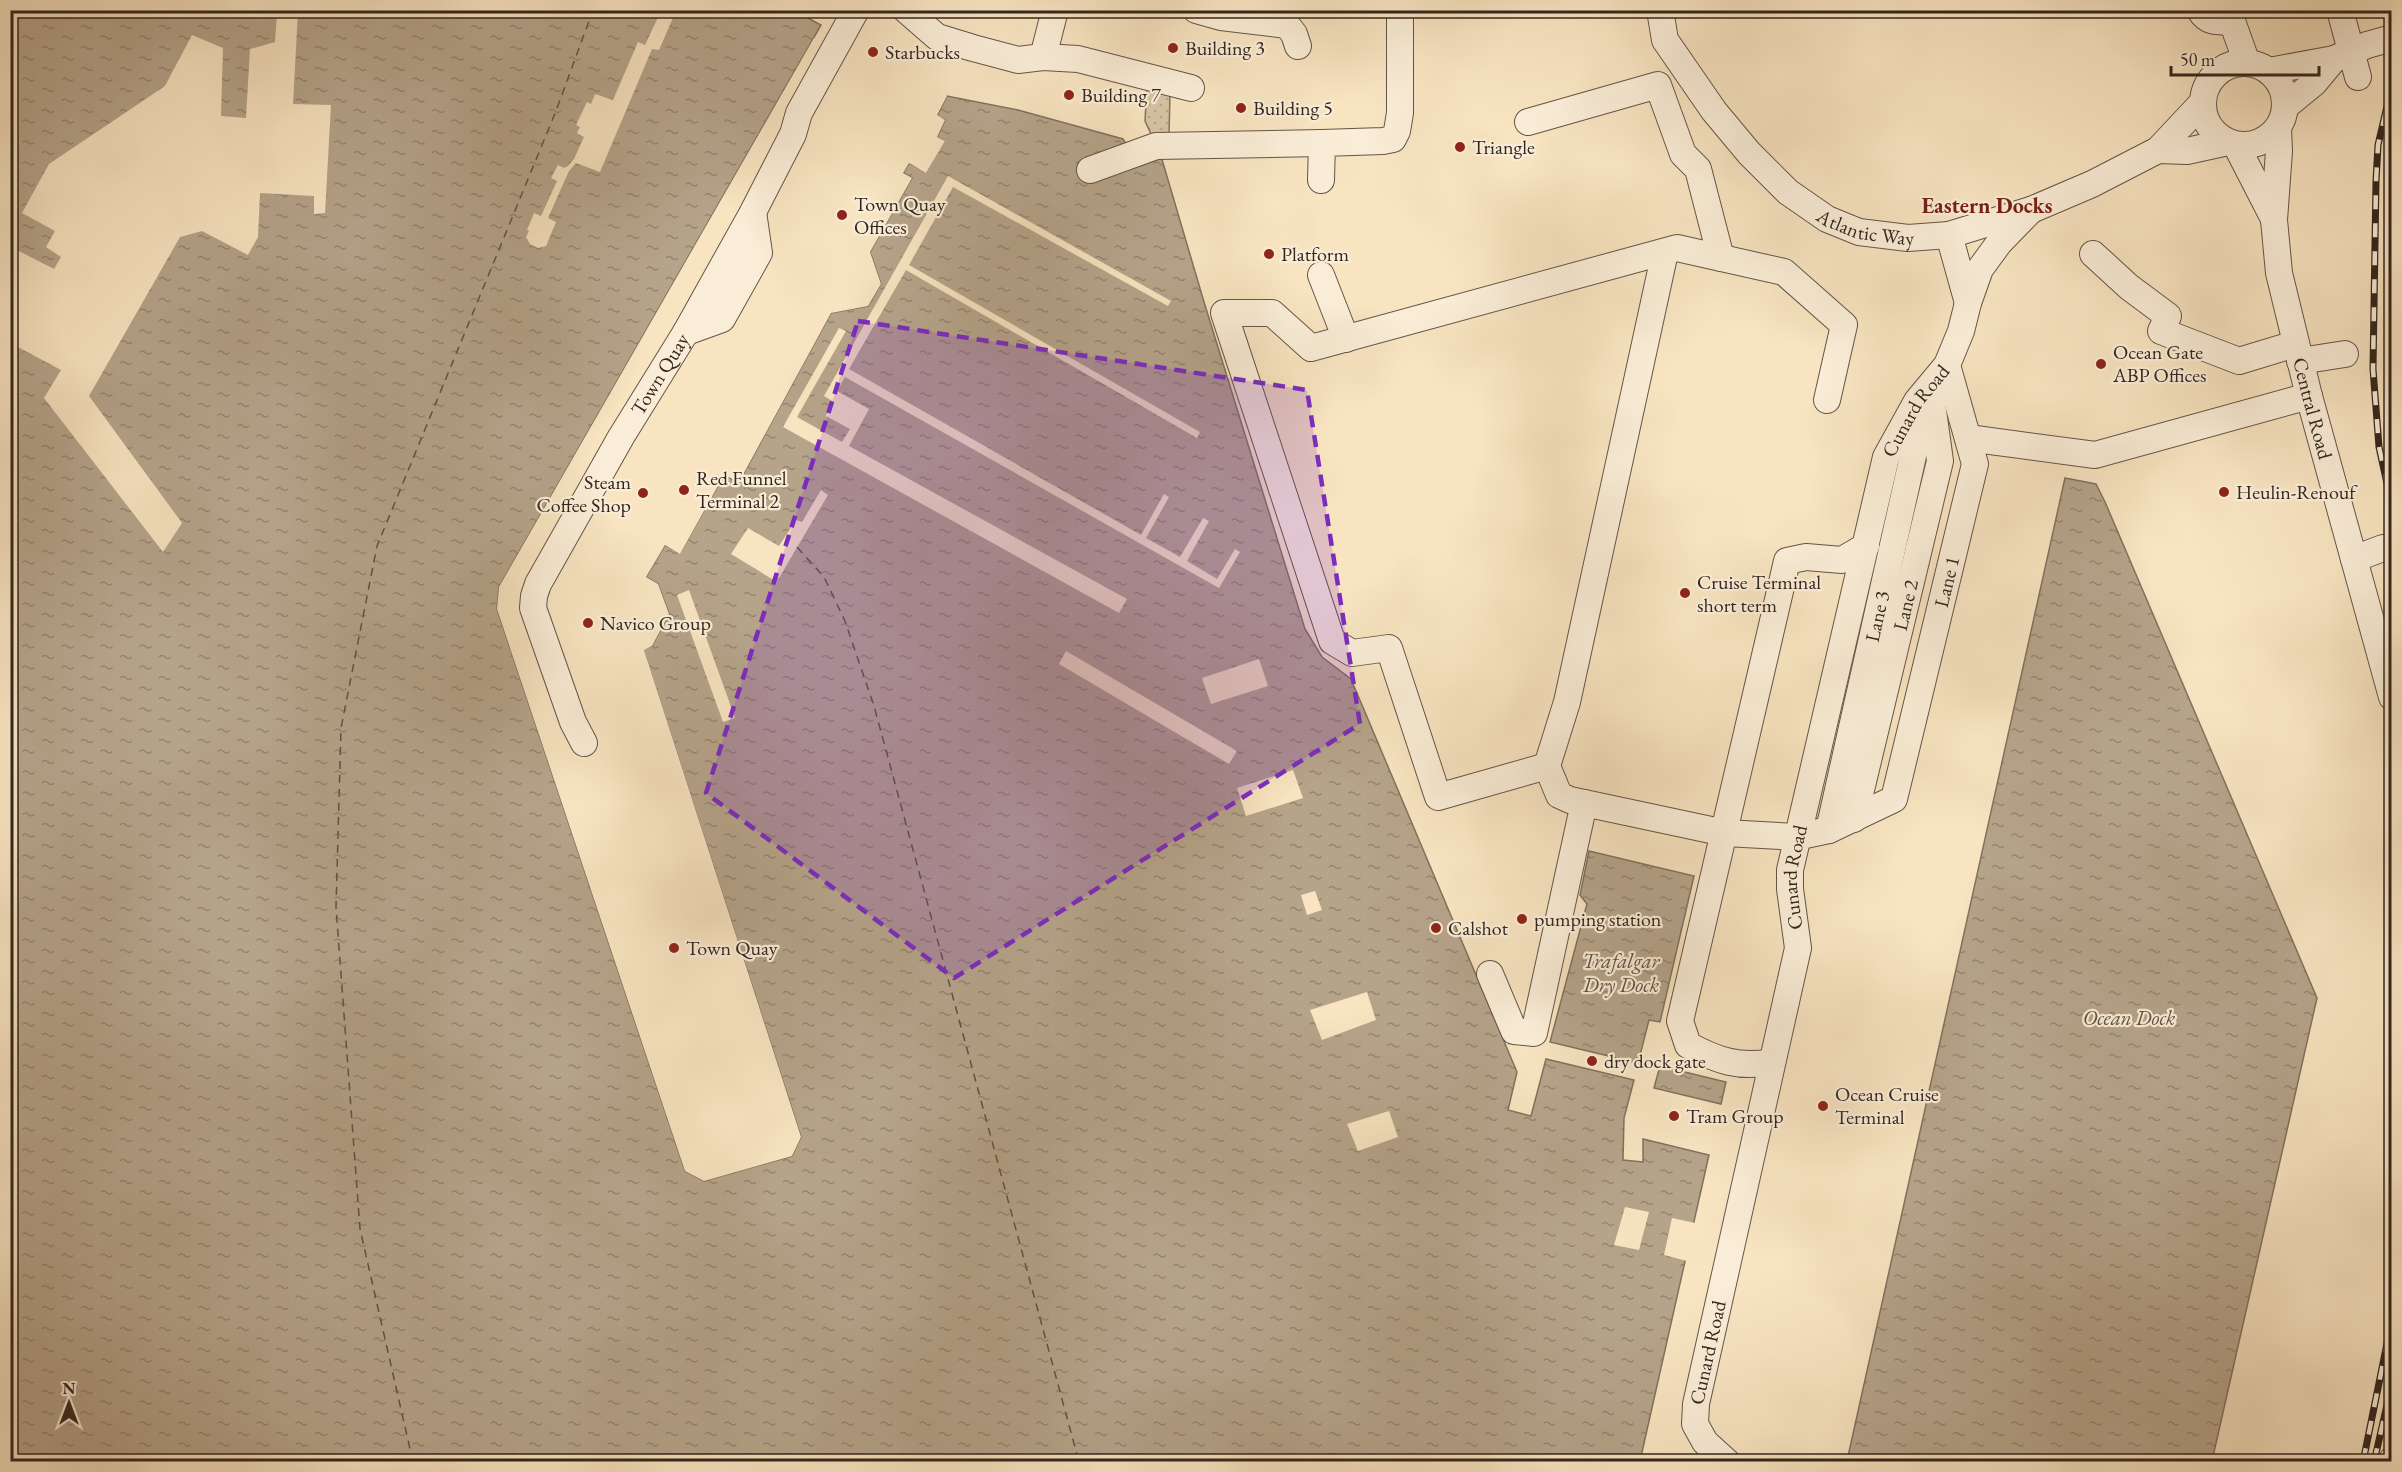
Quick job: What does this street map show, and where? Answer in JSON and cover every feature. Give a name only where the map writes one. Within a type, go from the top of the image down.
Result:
[{"type":"street","name":"Town Quay","points":[[584,743],[573,722],[533,608],[538,584],[621,437],[686,332],[753,212],[793,134],[798,113],[856,10]]},
{"type":"street","points":[[906,10],[937,37],[1018,60],[1043,57],[1078,59],[1191,88]]},
{"type":"street","points":[[1043,57],[1055,10]]},
{"type":"street","points":[[1196,10],[1221,17],[1287,25],[1294,34],[1298,46]]},
{"type":"street","points":[[1089,170],[1156,146],[1322,143],[1393,139],[1400,113],[1400,10]]},
{"type":"street","name":"Atlantic Way","points":[[1660,10],[1665,40],[1714,111],[1749,153],[1788,192],[1827,219],[1859,232],[1908,238],[1949,236],[2031,210],[2092,184],[2158,150],[2203,102]]},
{"type":"street","points":[[2200,10],[2209,20],[2217,22],[2230,16],[2258,67],[2278,80],[2284,92],[2282,117]]},
{"type":"street","points":[[2340,10],[2342,56],[2358,77]]},
{"type":"street","points":[[2342,56],[2282,117],[2270,137],[2259,143],[2248,145],[2232,143],[2217,135],[2209,126],[2204,114],[2203,102],[2206,89],[2217,74],[2234,64],[2258,67],[2342,56],[2391,38]]},
{"type":"street","points":[[1528,122],[1658,85],[1683,154],[1698,169],[1721,258]]},
{"type":"street","name":"Central Road","points":[[2282,117],[2274,220],[2279,273],[2297,353],[2354,559],[2388,665],[2391,697]]},
{"type":"street","points":[[1321,180],[1322,143]]},
{"type":"street","name":"Atlantic Way","points":[[2158,150],[2187,151],[2232,143]]},
{"type":"street","name":"Central Road","points":[[2232,143],[2274,220]]},
{"type":"street","name":"Cunard Road","points":[[1727,1461],[1705,1442],[1695,1424],[1696,1404],[1798,948],[1790,889],[1790,870],[1796,837],[1886,457],[1924,395],[1947,366],[1961,331],[1980,269],[1999,243],[2031,210]]},
{"type":"street","points":[[1949,236],[1968,303]]},
{"type":"street","points":[[1547,766],[1438,797],[1389,648],[1352,654],[1332,641],[1224,313],[1272,314],[1311,348],[1677,248],[1784,272],[1844,325],[1827,400]]},
{"type":"street","points":[[1665,252],[1567,702],[1547,766],[1558,795],[1725,833],[1796,837],[1829,830],[1854,819]]},
{"type":"street","points":[[2093,254],[2129,288],[2168,316],[2161,331],[2239,361],[2297,353],[2345,354]]},
{"type":"street","points":[[1321,275],[1346,339]]},
{"type":"street","name":"Lane 1","points":[[1854,819],[1894,799],[1975,464],[1947,366]]},
{"type":"street","name":"Lane 2","points":[[1854,819],[1940,461],[1924,395]]},
{"type":"street","name":"Lane 3","points":[[1829,830],[1913,456],[1924,395]]},
{"type":"street","points":[[1968,438],[2095,455],[2309,396]]},
{"type":"street","points":[[1773,1062],[1751,1066],[1715,1059],[1688,1046],[1680,1021],[1787,561],[1806,557],[1842,560],[1866,546]]},
{"type":"street","points":[[2354,559],[2384,549]]},
{"type":"street","points":[[1490,974],[1514,1031],[1534,1033],[1577,801]]},
{"type":"highlighted area","points":[[858,321],[1307,390],[1360,724],[954,978],[706,793]]},
{"type":"shaded area","points":[[1147,85],[1170,93],[1169,135],[1152,136],[1145,121]]},
{"type":"water","points":[[793,10],[821,25],[499,587],[497,609],[685,1171],[704,1181],[792,1156],[801,1137],[643,649],[652,646],[669,614],[658,584],[646,577],[665,545],[680,553],[724,475],[739,482],[831,313],[868,306],[881,284],[870,252],[912,178],[903,173],[909,163],[926,172],[944,141],[937,137],[945,120],[937,116],[947,96],[1018,110],[1123,139],[1140,166],[1161,156],[1305,629],[1322,657],[1351,679],[1517,1072],[1508,1110],[1531,1116],[1546,1059],[1634,1080],[1624,1118],[1623,1160],[1643,1162],[1643,1139],[1709,1155],[1640,1461],[11,1461],[10,11]]},
{"type":"water","name":"Ocean Dock","points":[[2065,478],[2096,484],[2105,502],[2317,998],[2212,1461],[1847,1461]]},
{"type":"water","name":"Trafalgar Dry Dock","points":[[1589,851],[1694,876],[1660,1022],[1649,1020],[1638,1063],[1550,1042],[1587,904],[1580,895]]},
{"type":"water","points":[[1660,1066],[1726,1082],[1721,1104],[1654,1088]]},
{"type":"pier","points":[[274,11],[298,11],[293,104],[331,105],[325,213],[314,214],[314,196],[260,193],[258,237],[248,255],[202,231],[180,237],[89,396],[182,523],[163,552],[44,398],[61,370],[14,345],[11,350],[11,247],[54,269],[61,257],[46,247],[55,231],[22,213],[49,164],[165,86],[192,35],[223,48],[221,116],[246,118],[250,49],[275,42],[277,13]]},
{"type":"pier","points":[[661,11],[676,11],[659,50],[652,49],[600,172],[576,163],[569,171],[548,218],[556,222],[546,246],[538,248],[530,244],[526,237],[529,231],[527,230],[534,213],[541,216],[557,181],[551,178],[558,165],[564,168],[574,159],[584,137],[577,133],[580,127],[576,125],[587,102],[591,104],[595,94],[613,100],[638,42],[645,45]]},
{"type":"pier","points":[[814,38],[817,39],[502,588],[500,608],[688,1169],[705,1178],[790,1153],[798,1136],[640,650],[650,644],[666,613],[656,586],[644,580],[643,577],[663,543],[679,550],[722,473],[726,472],[737,478],[829,311],[866,304],[878,284],[867,251],[908,179],[900,174],[906,161],[910,160],[925,169],[940,142],[934,137],[941,121],[934,115],[944,95],[947,96],[937,115],[945,120],[937,137],[945,141],[926,173],[909,163],[903,173],[912,178],[870,252],[881,284],[868,306],[831,313],[739,482],[724,475],[680,554],[665,545],[646,577],[658,584],[669,614],[652,646],[644,650],[801,1137],[792,1156],[704,1181],[685,1171],[497,609],[499,587]]},
{"type":"pier","points":[[948,176],[1171,301],[1168,306],[953,187],[909,265],[1200,432],[1197,438],[906,270],[849,369],[1141,535],[1164,494],[1169,497],[1146,538],[1180,557],[1203,518],[1209,521],[1187,561],[1217,579],[1235,549],[1240,552],[1219,588],[845,377],[837,391],[869,409],[849,446],[1127,599],[1119,613],[783,427],[839,328],[846,331],[797,417],[842,442],[850,429],[826,416],[834,402],[824,396]]},
{"type":"pier","points":[[821,490],[828,495],[779,578],[772,579],[731,554],[748,528],[779,546],[796,520],[802,522]]},
{"type":"pier","points":[[689,590],[735,718],[723,722],[677,595]]},
{"type":"pier","points":[[1066,651],[1237,751],[1229,764],[1059,664]]},
{"type":"pier","points":[[1259,659],[1268,686],[1211,704],[1202,678]]},
{"type":"pier","points":[[1293,770],[1303,798],[1246,816],[1237,788]]},
{"type":"pier","points":[[1315,891],[1322,910],[1307,915],[1301,895]]},
{"type":"pier","points":[[1367,992],[1376,1020],[1322,1040],[1310,1010]]},
{"type":"pier","points":[[1389,1111],[1398,1137],[1358,1151],[1347,1124]]},
{"type":"pier","points":[[1625,1207],[1649,1212],[1639,1250],[1614,1245]]},
{"type":"pier","points":[[1672,1218],[1695,1223],[1687,1261],[1664,1255]]},
{"type":"ferry route","points":[[413,1462],[360,1229],[336,907],[341,728],[377,546],[556,111],[593,10]]},
{"type":"ferry route","points":[[797,547],[824,577],[845,621],[874,706],[1079,1462]]},
{"type":"railway","points":[[2392,85],[2378,145],[2373,369],[2379,447],[2392,506]]},
{"type":"railway","points":[[2363,1462],[2392,1319]]},
{"type":"railway","points":[[2374,1462],[2392,1383]]},
{"type":"place","name":"Building 3","points":[[1173,48]]},
{"type":"place","name":"Starbucks","points":[[873,52]]},
{"type":"place","name":"Building 7","points":[[1069,95]]},
{"type":"place","name":"Building 5","points":[[1241,108]]},
{"type":"place","name":"Triangle","points":[[1460,147]]},
{"type":"place","name":"Town Quay Offices","points":[[842,215]]},
{"type":"place","name":"Platform","points":[[1269,254]]},
{"type":"place","name":"Ocean Gate ABP Offices","points":[[2101,364]]},
{"type":"place","name":"Red Funnel Terminal 2","points":[[684,490]]},
{"type":"place","name":"Heulin-Renouf","points":[[2224,492]]},
{"type":"place","name":"Steam Coffee Shop","points":[[643,493]]},
{"type":"place","name":"Cruise Terminal short term","points":[[1685,593]]},
{"type":"place","name":"Navico Group","points":[[588,623]]},
{"type":"place","name":"pumping station","points":[[1522,919]]},
{"type":"place","name":"Calshot","points":[[1436,928]]},
{"type":"place","name":"Town Quay","points":[[674,948]]},
{"type":"place","name":"dry dock gate","points":[[1592,1061]]},
{"type":"place","name":"Ocean Cruise Terminal","points":[[1823,1106]]},
{"type":"place","name":"Tram Group","points":[[1674,1116]]},
{"type":"district","name":"Eastern Docks","points":[[1987,205]]}]
